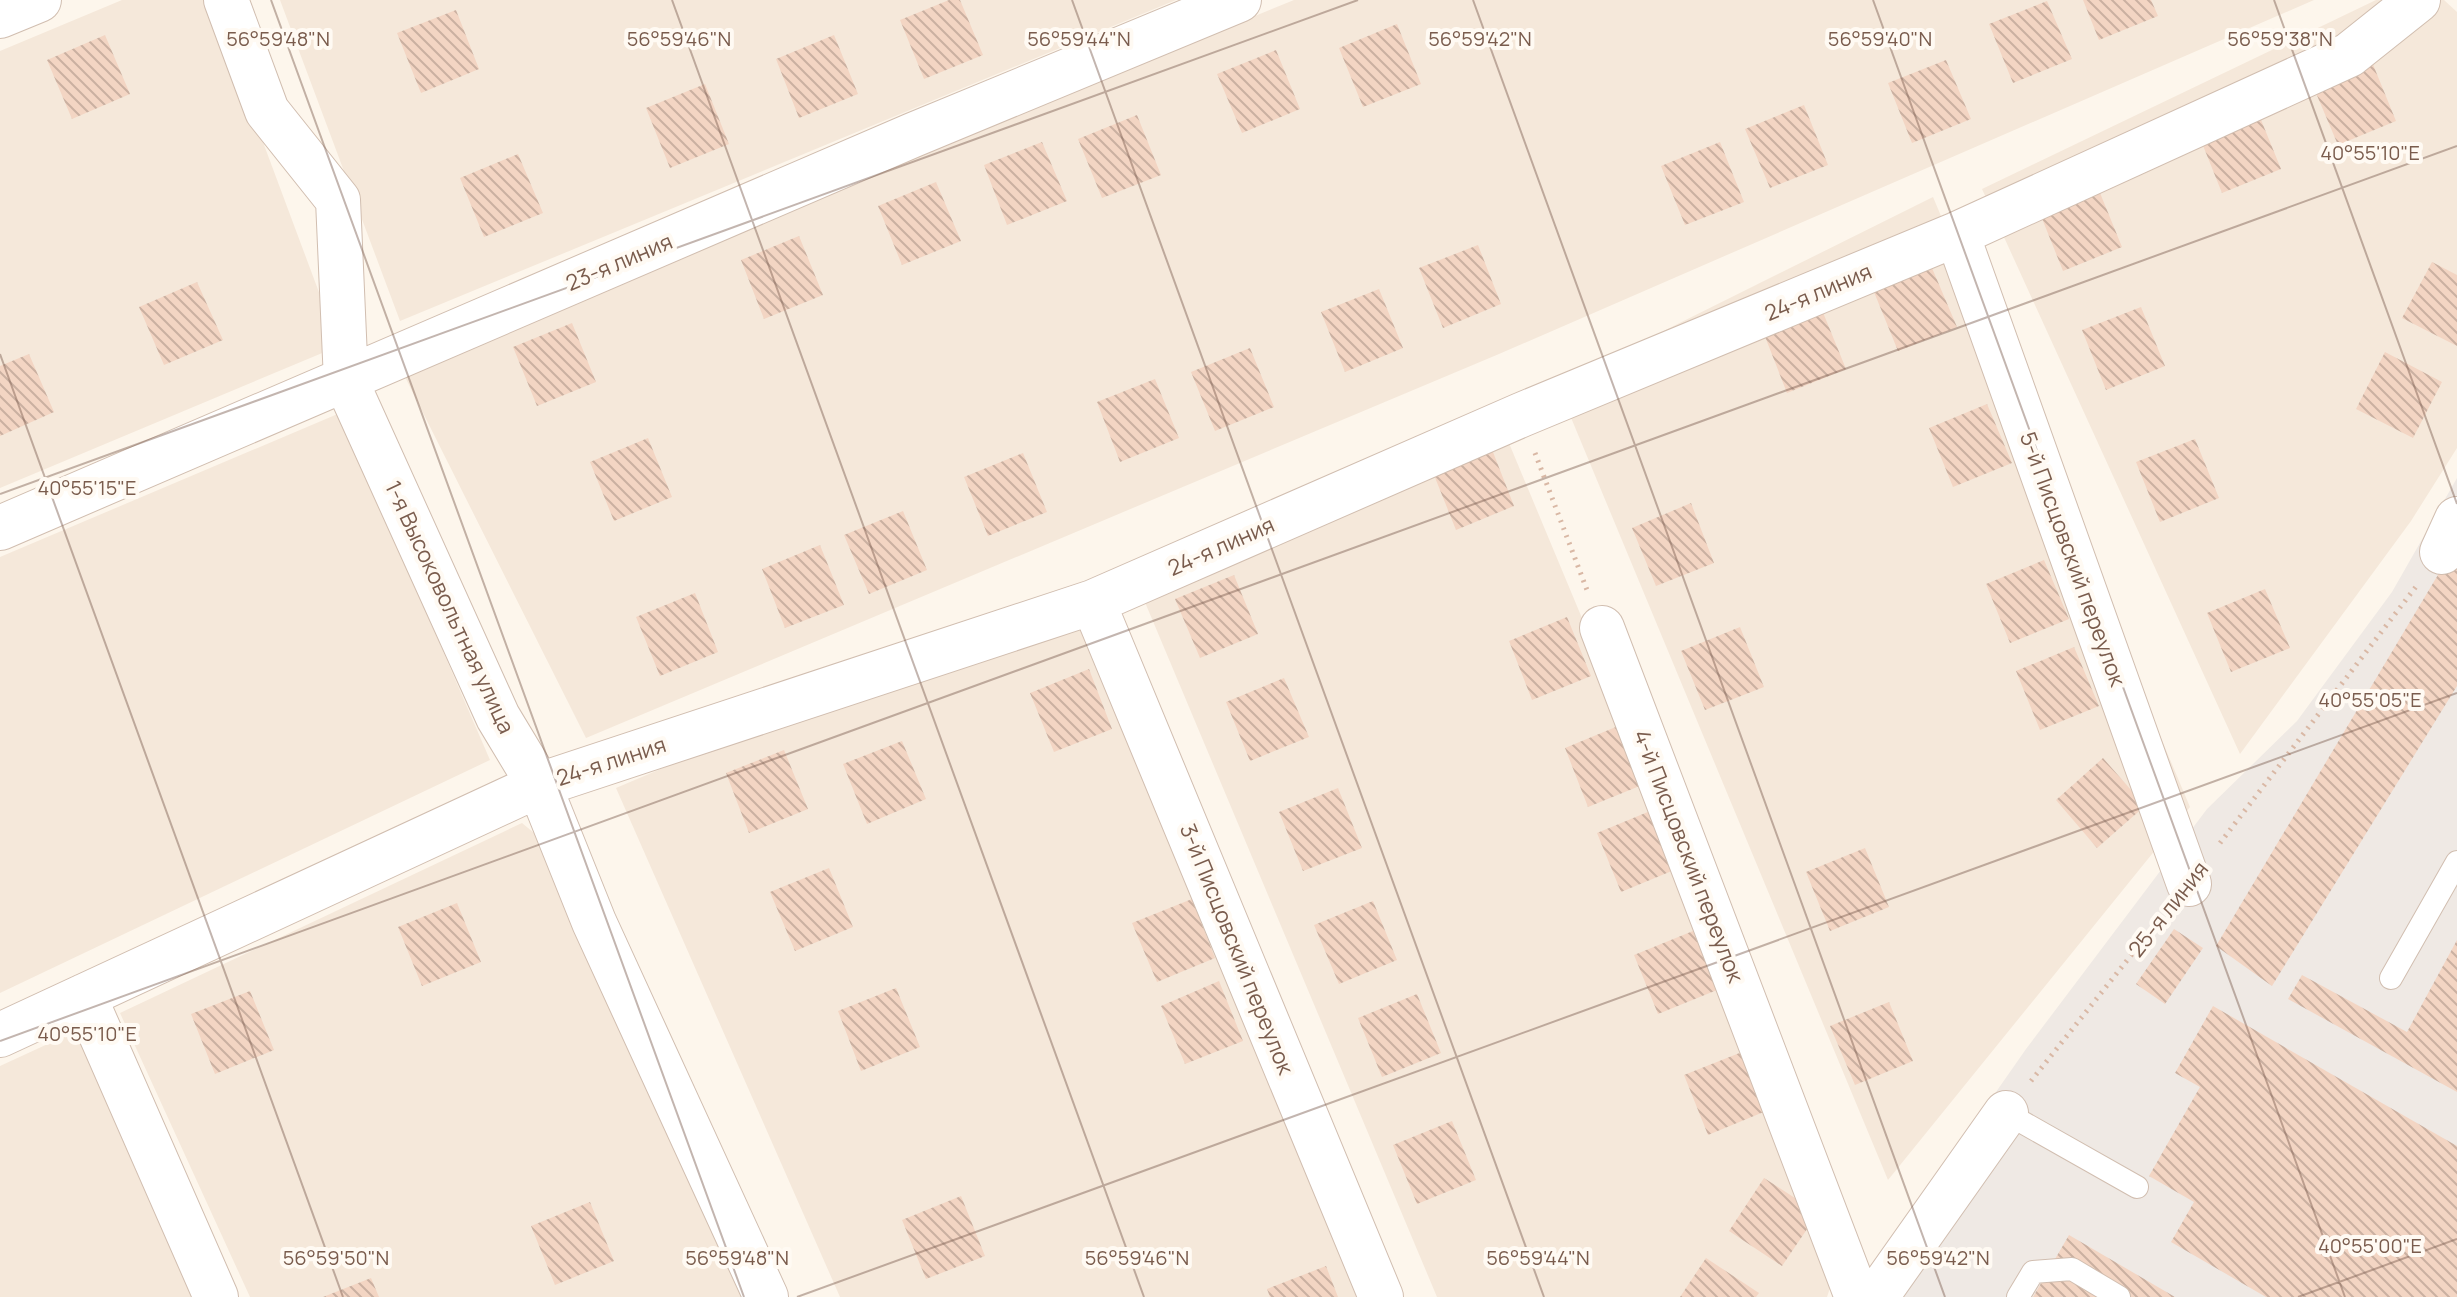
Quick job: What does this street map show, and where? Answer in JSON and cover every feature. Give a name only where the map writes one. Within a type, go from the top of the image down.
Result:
[{"type":"street","points":[[0,16],[39,0]]},
{"type":"street","name":"1-я Высоковольтная улица","points":[[226,0],[267,111],[338,200],[346,381],[498,717],[539,785],[594,922],[766,1297]]},
{"type":"street","name":"23-я линия","points":[[0,528],[898,141],[1239,0]]},
{"type":"street","name":"24-я линия","points":[[0,1035],[539,785],[1093,602],[1521,415],[1957,234],[2349,55],[2418,0]]},
{"type":"street","name":"5-й Писцовский переулок","points":[[1957,234],[2179,896]]},
{"type":"street","name":"3-й Писцовский переулок","points":[[1093,602],[1381,1297]]},
{"type":"street","name":"4-й Писцовский переулок","points":[[1602,628],[1857,1297]]},
{"type":"street","points":[[84,996],[216,1297]]},
{"type":"street","points":[[1876,1297],[2015,1101]]},
{"type":"lane","points":[[2391,978],[2457,862]]},
{"type":"lane","points":[[2015,1101],[2137,1187]]},
{"type":"lane","points":[[2018,1297],[2033,1272],[2072,1269],[2119,1297]]},
{"type":"path","points":[[1521,415],[1602,628]]},
{"type":"path","name":"25-я линия","points":[[2015,1101],[2179,896],[2450,536]]},
{"type":"shaded area","points":[[122,0],[210,0],[339,346],[0,488],[0,51]]},
{"type":"shaded area","points":[[280,0],[1176,0],[400,321]]},
{"type":"shaded area","points":[[1294,0],[2314,0],[1499,354],[586,738],[399,365]]},
{"type":"shaded area","points":[[2376,0],[2444,0],[2457,12],[2457,448],[2411,521],[2240,754],[1982,189]]},
{"type":"shaded area","points":[[1933,197],[2190,807],[1888,1180],[1557,384]]},
{"type":"shaded area","points":[[1496,412],[1844,1246],[1827,1297],[1437,1297],[1131,569]]},
{"type":"shaded area","points":[[340,413],[490,760],[0,993],[0,557]]},
{"type":"shaded area","points":[[2457,478],[2457,1297],[1853,1297],[2026,1049],[2207,809],[2297,721],[2392,592]]},
{"type":"shaded area","points":[[1070,595],[1365,1297],[840,1297],[616,788]]},
{"type":"shaded area","points":[[522,823],[545,842],[753,1297],[250,1297],[120,1013]]},
{"type":"shaded area","points":[[89,1025],[207,1297],[0,1297],[0,1066]]},
{"type":"building","points":[[949,0],[960,0],[983,55],[924,79],[900,20]]},
{"type":"building","points":[[2083,0],[2151,0],[2158,16],[2099,40]]},
{"type":"building","points":[[2047,1],[2072,59],[2013,83],[1989,24]]},
{"type":"building","points":[[456,10],[479,69],[421,93],[397,33]]},
{"type":"building","points":[[1397,24],[1421,84],[1363,107],[1339,48]]},
{"type":"building","points":[[105,35],[130,94],[72,119],[47,60]]},
{"type":"building","points":[[834,35],[858,94],[799,118],[776,59]]},
{"type":"building","points":[[1276,50],[1300,109],[1242,133],[1217,74]]},
{"type":"building","points":[[1946,60],[1971,119],[1912,143],[1888,83]]},
{"type":"building","points":[[2372,62],[2396,121],[2338,145],[2313,86]]},
{"type":"building","points":[[705,84],[729,144],[670,168],[646,108]]},
{"type":"building","points":[[1804,105],[1828,165],[1770,188],[1745,129]]},
{"type":"building","points":[[2257,110],[2281,169],[2222,193],[2198,133]]},
{"type":"building","points":[[1137,115],[1161,175],[1102,198],[1078,139]]},
{"type":"building","points":[[1042,142],[1067,201],[1007,225],[984,165]]},
{"type":"building","points":[[1720,142],[1744,202],[1685,225],[1661,166]]},
{"type":"building","points":[[518,154],[543,213],[484,237],[460,178]]},
{"type":"building","points":[[936,182],[961,241],[902,265],[878,206]]},
{"type":"building","points":[[2098,188],[2122,247],[2063,271],[2039,211]]},
{"type":"building","points":[[799,236],[823,295],[764,319],[741,260]]},
{"type":"building","points":[[1478,245],[1501,304],[1443,328],[1419,268]]},
{"type":"building","points":[[2432,262],[2457,275],[2457,346],[2402,318]]},
{"type":"building","points":[[1932,268],[1957,327],[1898,351],[1874,292]]},
{"type":"building","points":[[197,282],[223,340],[164,365],[139,307]]},
{"type":"building","points":[[1379,289],[1403,348],[1345,372],[1321,312]]},
{"type":"building","points":[[2141,307],[2165,366],[2106,390],[2082,330]]},
{"type":"building","points":[[1822,310],[1846,369],[1787,393],[1764,334]]},
{"type":"building","points":[[572,323],[596,382],[537,406],[513,347]]},
{"type":"building","points":[[1250,348],[1274,407],[1215,431],[1191,372]]},
{"type":"building","points":[[2385,352],[2442,382],[2413,438],[2356,409]]},
{"type":"building","points":[[29,354],[54,412],[0,436],[0,366]]},
{"type":"building","points":[[1155,379],[1179,438],[1120,462],[1097,402]]},
{"type":"building","points":[[1987,404],[2012,463],[1953,487],[1929,428]]},
{"type":"building","points":[[648,438],[672,497],[614,521],[590,462]]},
{"type":"building","points":[[2195,439],[2219,498],[2160,522],[2136,462]]},
{"type":"building","points":[[1491,447],[1514,506],[1456,530],[1432,470]]},
{"type":"building","points":[[1023,453],[1047,512],[988,536],[964,477]]},
{"type":"building","points":[[1691,503],[1714,563],[1656,586],[1632,528]]},
{"type":"building","points":[[903,511],[927,570],[869,594],[844,535]]},
{"type":"building","points":[[2457,543],[2457,686],[2272,986],[2216,946]]},
{"type":"building","points":[[820,545],[844,605],[785,628],[762,569]]},
{"type":"building","points":[[2044,560],[2069,619],[2010,643],[1986,584]]},
{"type":"building","points":[[1234,575],[1258,634],[1200,658],[1175,599]]},
{"type":"building","points":[[2265,589],[2290,648],[2231,672],[2207,613]]},
{"type":"building","points":[[695,593],[718,652],[660,676],[636,617]]},
{"type":"building","points":[[1567,617],[1591,676],[1532,700],[1509,641]]},
{"type":"building","points":[[1740,627],[1764,687],[1705,710],[1681,651]]},
{"type":"building","points":[[2074,647],[2099,706],[2040,730],[2016,671]]},
{"type":"building","points":[[1089,669],[1112,729],[1054,752],[1030,693]]},
{"type":"building","points":[[1284,678],[1309,737],[1250,761],[1226,702]]},
{"type":"building","points":[[1623,724],[1647,783],[1588,807],[1565,748]]},
{"type":"building","points":[[902,741],[926,799],[867,824],[843,764]]},
{"type":"building","points":[[784,750],[808,809],[749,833],[726,773]]},
{"type":"building","points":[[2103,758],[2145,806],[2097,848],[2056,800]]},
{"type":"building","points":[[1338,788],[1362,848],[1303,871],[1279,812]]},
{"type":"building","points":[[1655,809],[1679,868],[1621,892],[1597,833]]},
{"type":"building","points":[[1865,848],[1889,907],[1830,931],[1806,872]]},
{"type":"building","points":[[829,868],[853,927],[795,951],[770,892]]},
{"type":"building","points":[[1192,899],[1215,958],[1157,982],[1132,923]]},
{"type":"building","points":[[1373,901],[1397,960],[1339,984],[1314,925]]},
{"type":"building","points":[[457,903],[481,962],[422,986],[398,927]]},
{"type":"building","points":[[2174,929],[2203,948],[2165,1004],[2136,984]]},
{"type":"building","points":[[1693,931],[1717,990],[1658,1014],[1634,955]]},
{"type":"building","points":[[2457,940],[2457,1092],[2288,999],[2302,975],[2407,1032]]},
{"type":"building","points":[[1219,981],[1243,1041],[1185,1064],[1161,1006]]},
{"type":"building","points":[[896,988],[920,1047],[861,1071],[838,1011]]},
{"type":"building","points":[[250,991],[274,1050],[215,1074],[191,1014]]},
{"type":"building","points":[[1417,994],[1441,1053],[1382,1077],[1358,1018]]},
{"type":"building","points":[[1889,1002],[1913,1061],[1855,1085],[1830,1026]]},
{"type":"building","points":[[2213,1006],[2457,1146],[2457,1297],[2266,1297],[2171,1242],[2194,1202],[2149,1176],[2200,1087],[2175,1073]]},
{"type":"building","points":[[1742,1052],[1766,1111],[1708,1135],[1684,1075]]},
{"type":"building","points":[[1452,1121],[1476,1180],[1417,1204],[1393,1145]]},
{"type":"building","points":[[1764,1178],[1818,1213],[1782,1266],[1729,1231]]},
{"type":"building","points":[[961,1196],[985,1256],[926,1279],[902,1220]]},
{"type":"building","points":[[590,1202],[614,1261],[555,1285],[531,1226]]},
{"type":"building","points":[[2069,1235],[2175,1297],[2033,1297]]},
{"type":"building","points":[[1706,1258],[1759,1293],[1756,1297],[1680,1297]]},
{"type":"building","points":[[1326,1266],[1338,1297],[1270,1297],[1267,1289]]},
{"type":"building","points":[[371,1278],[379,1297],[323,1297]]}]
